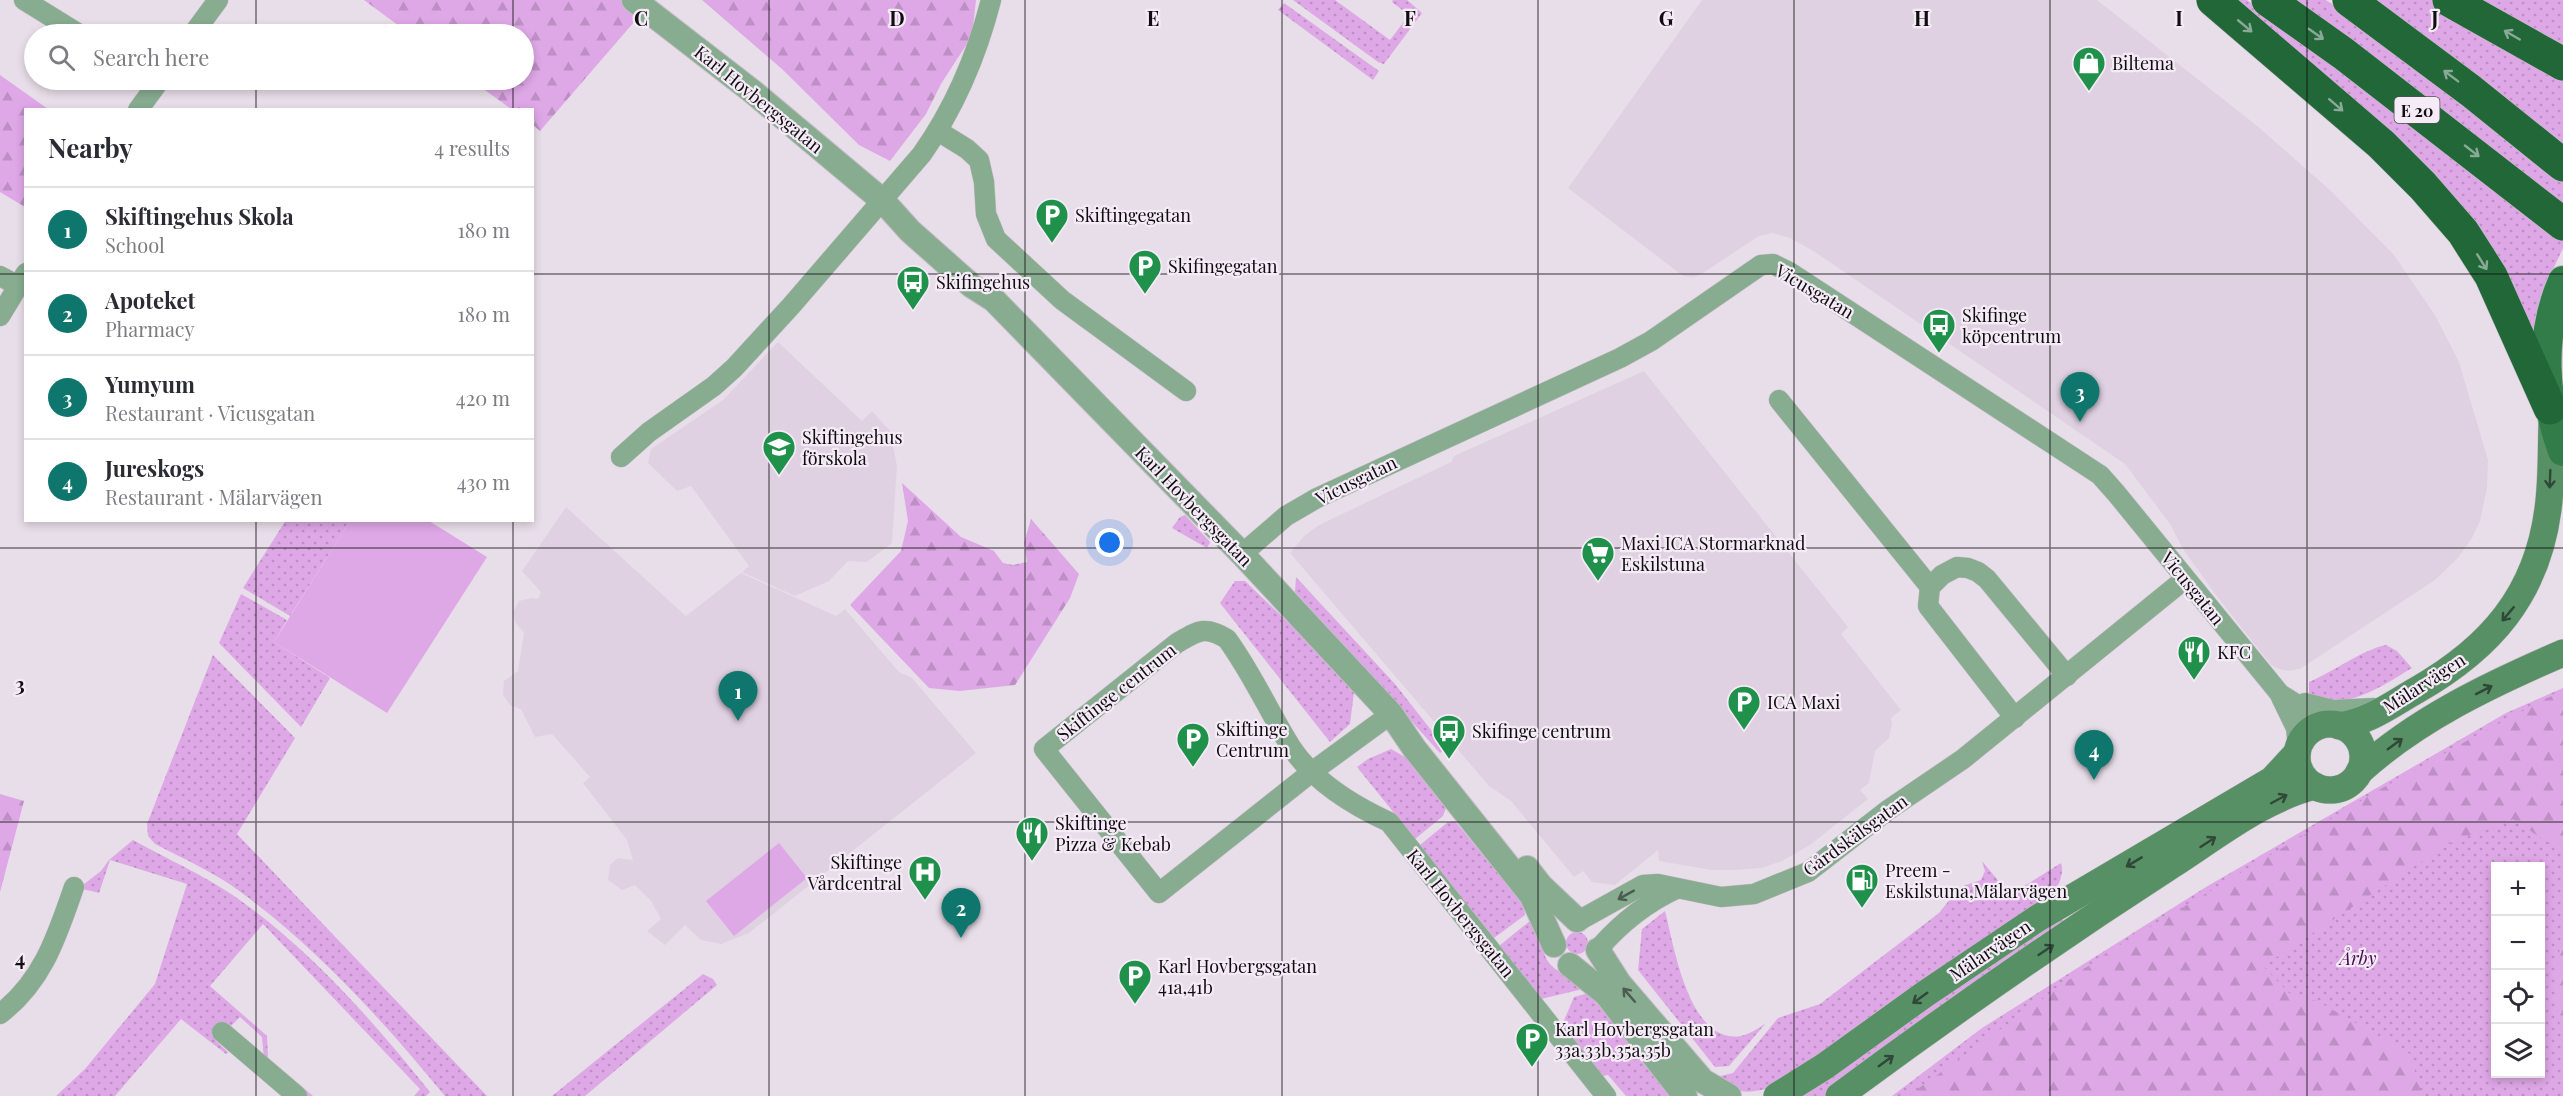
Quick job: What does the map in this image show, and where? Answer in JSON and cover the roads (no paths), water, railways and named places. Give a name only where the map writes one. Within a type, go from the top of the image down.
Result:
[{"type":"highway","name":"E 20","points":[[2213,0],[2380,144],[2423,186],[2463,232],[2491,276],[2551,414]]},
{"type":"highway","name":"E 20","points":[[2268,0],[2344,54],[2563,224]]},
{"type":"highway","name":"E 20","points":[[2349,0],[2471,91],[2563,165]]},
{"type":"highway","points":[[2449,0],[2563,64]]},
{"type":"main road","points":[[2561,284],[2553,307],[2546,357],[2551,414],[2563,452]]},
{"type":"main road","name":"Mälarvägen","points":[[2334,725],[2366,720],[2442,676],[2482,645],[2514,607],[2538,560],[2549,508],[2551,414]]},
{"type":"main road","name":"Mälarvägen","points":[[2359,772],[2432,718],[2509,677],[2563,653]]},
{"type":"main road","points":[[2334,725],[2349,731],[2360,744],[2362,755],[2359,772],[2352,781],[2342,787],[2326,789],[2315,786],[2302,775],[2298,764],[2298,750],[2307,733],[2317,727],[2334,725]]},
{"type":"main road","name":"Mälarvägen","points":[[1777,1096],[1825,1066],[1925,994],[2038,918],[2272,780],[2298,750]]},
{"type":"main road","name":"Mälarvägen","points":[[1839,1096],[1925,1033],[2150,879],[2254,813],[2289,794],[2315,786]]},
{"type":"street","points":[[24,0],[63,24]]},
{"type":"street","points":[[200,24],[218,0]]},
{"type":"street","name":"Karl Hovbergsgatan","points":[[634,0],[753,92],[883,201],[919,222],[981,276],[994,300],[1242,554],[1391,714],[1422,739],[1541,886],[1579,920]]},
{"type":"street","points":[[621,457],[649,432],[714,386],[734,368],[883,201],[938,131],[972,63],[991,0]]},
{"type":"street","points":[[139,108],[150,90]]},
{"type":"street","points":[[938,131],[967,149],[979,160],[984,182],[986,214],[996,239],[1062,300],[1186,392]]},
{"type":"street","name":"Vicusgatan","points":[[1242,554],[1286,516],[1317,498],[1620,358],[1651,341],[1761,265],[1768,263],[1791,273],[2100,476],[2280,694],[2296,728],[2298,750]]},
{"type":"street","points":[[0,316],[14,278]]},
{"type":"street","points":[[1779,400],[1930,587]]},
{"type":"street","points":[[2015,718],[1928,606],[1930,587],[1942,575],[1956,567],[1968,568],[1987,579],[2067,676]]},
{"type":"street","name":"Gårdskälsgatan","points":[[1579,920],[1644,885],[1658,884],[1721,897],[1754,894],[1808,872],[1888,810],[1963,759],[2185,579]]},
{"type":"street","name":"Skiftinge centrum","points":[[1200,630],[1217,633],[1227,639],[1293,749],[1313,771],[1159,893],[1044,749],[1177,644],[1200,630]]},
{"type":"street","points":[[2280,694],[2333,710],[2389,706]]},
{"type":"street","name":"Vicusgatan","points":[[2280,694],[2334,725]]},
{"type":"street","points":[[1313,771],[1391,714]]},
{"type":"street","name":"Karl Hovbergsgatan","points":[[1391,714],[1414,748],[1532,896],[1554,945]]},
{"type":"street","name":"Karl Hovbergsgatan","points":[[1313,771],[1344,799],[1389,822],[1606,1096]]},
{"type":"street","points":[[0,1014],[11,1006],[36,977],[52,948],[74,886]]},
{"type":"street","points":[[1570,965],[1583,965],[1590,962],[1617,928],[1651,901],[1676,889]]},
{"type":"street","points":[[1685,1096],[1606,994],[1560,959],[1554,945],[1556,934],[1562,926],[1579,920],[1590,925],[1597,932],[1599,948],[1619,983],[1703,1081],[1729,1096]]},
{"type":"street","points":[[222,1032],[297,1096]]},
{"type":"place","name":"Biltema","points":[[2089,92]]},
{"type":"place","name":"Skiftingegatan","points":[[1052,244]]},
{"type":"place","name":"Skifingegatan","points":[[1145,295]]},
{"type":"place","name":"Skifingehus","points":[[913,311]]},
{"type":"place","name":"Skifinge köpcentrum","points":[[1939,354]]},
{"type":"place","name":"Yumyum","points":[[2080,422]]},
{"type":"place","name":"Skiftingehus förskola","points":[[779,476]]},
{"type":"place","name":"Maxi ICA Stormarknad Eskilstuna","points":[[1598,582]]},
{"type":"place","name":"KFC","points":[[2194,681]]},
{"type":"place","name":"Skiftingehus Skola","points":[[738,721]]},
{"type":"place","name":"ICA Maxi","points":[[1744,731]]},
{"type":"place","name":"Skifinge centrum","points":[[1449,760]]},
{"type":"place","name":"Skiftinge Centrum","points":[[1193,768]]},
{"type":"place","name":"Jureskogs","points":[[2094,780]]},
{"type":"place","name":"Skiftinge Pizza & Kebab","points":[[1032,862]]},
{"type":"place","name":"Skiftinge Vårdcentral","points":[[925,901]]},
{"type":"place","name":"Preem - Eskilstuna,Mälarvägen","points":[[1862,909]]},
{"type":"place","name":"Apoteket","points":[[961,938]]},
{"type":"place","name":"Karl Hovbergsgatan 41a,41b","points":[[1135,1005]]},
{"type":"place","name":"Karl Hovbergsgatan 33a,33b,35a,35b","points":[[1532,1068]]},
{"type":"park label","name":"Årby","points":[[2358,958]]}]
